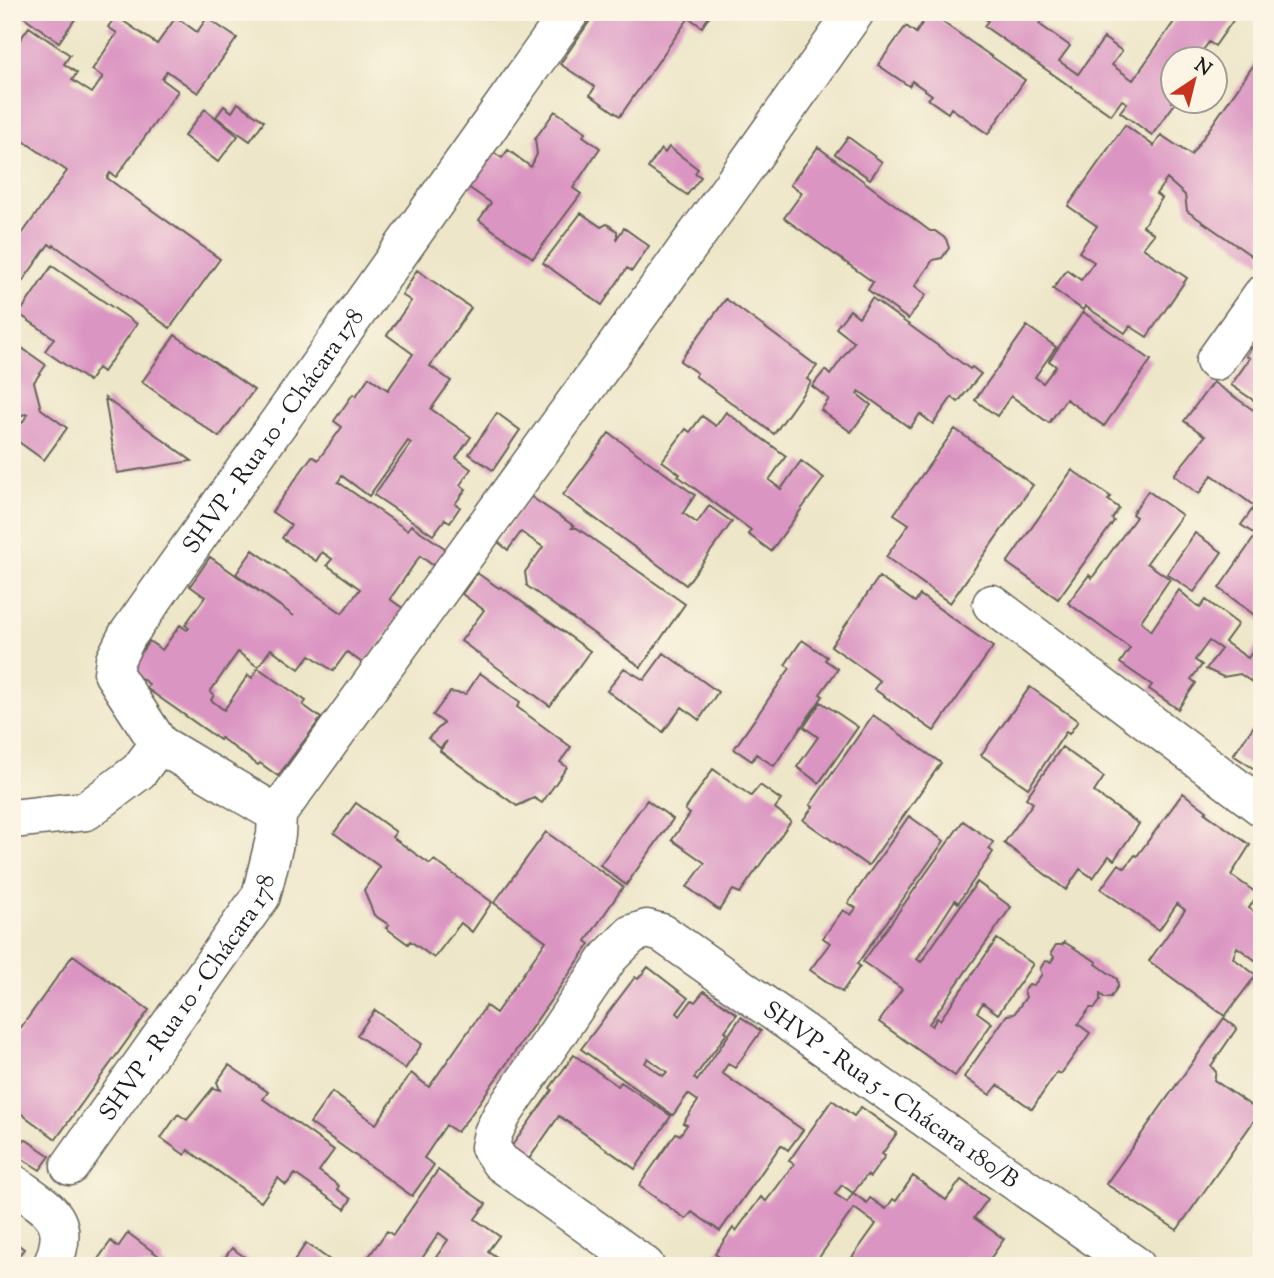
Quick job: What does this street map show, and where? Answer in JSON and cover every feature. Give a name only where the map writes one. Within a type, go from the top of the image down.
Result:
[{"type":"street","name":"SHVP - Rua 10 - Chácara 178","points":[[277,814],[159,744],[113,673],[115,660],[127,636],[570,12]]},
{"type":"street","name":"SHVP - Rua 10 - Chácara 178","points":[[70,1166],[261,896],[276,835],[277,814],[855,12]]},
{"type":"street","points":[[1215,361],[1262,295]]},
{"type":"street","points":[[992,604],[1262,807]]},
{"type":"street","points":[[12,819],[86,811],[139,771],[159,744]]},
{"type":"street","name":"SHVP - Rua 5 - Chácara 180/B","points":[[645,1266],[500,1162],[491,1147],[493,1133],[502,1115],[610,957],[632,934],[647,929],[662,933],[1136,1266]]},
{"type":"street","points":[[12,1183],[50,1211],[60,1226],[59,1248],[52,1266]]},
{"type":"building","points":[[17,12],[80,12],[59,42]]},
{"type":"building","points":[[596,12],[679,12],[688,19],[620,116],[590,95],[595,87],[560,64]]},
{"type":"building","points":[[681,12],[712,12],[702,27]]},
{"type":"building","points":[[976,12],[1047,12],[1039,24],[1070,46],[1059,61],[1078,74],[1104,38],[1122,51],[1112,65],[1133,80],[1181,12],[1239,12],[1215,46],[1209,42],[1206,46],[1158,46],[1158,116],[1166,116],[1152,135],[1120,112],[1127,103],[1122,100],[1111,115],[984,26],[988,21]]},
{"type":"building","points":[[116,16],[157,44],[176,17],[197,32],[207,18],[237,38],[198,93],[167,71],[162,79],[178,91],[116,177],[110,173],[107,178],[220,259],[170,328],[54,245],[53,247],[49,244],[12,296],[12,248],[67,171],[12,133],[12,51],[29,27],[70,55],[64,64],[77,73],[72,80],[92,93],[103,77],[92,70],[117,33],[108,27]]},
{"type":"building","points":[[934,16],[1025,80],[988,134],[951,108],[948,113],[928,99],[932,95],[912,81],[909,86],[878,65],[906,26],[916,33],[926,17],[931,20]]},
{"type":"building","points":[[1262,53],[1262,263],[1187,211],[1185,195],[1167,179],[1156,194],[1162,198],[1143,226],[1154,234],[1143,248],[1187,278],[1147,337],[1130,326],[1125,333],[1085,306],[1083,310],[1053,289],[1067,270],[1081,280],[1094,262],[1079,252],[1097,226],[1068,206],[1125,125],[1154,146],[1161,135],[1191,155],[1218,116],[1228,116],[1228,102]]},
{"type":"building","points":[[238,103],[264,121],[250,141],[216,117],[224,106],[232,112]]},
{"type":"building","points":[[205,109],[238,136],[218,162],[184,136]]},
{"type":"building","points":[[555,111],[586,132],[583,136],[600,148],[573,188],[581,194],[533,258],[479,220],[491,203],[468,187],[493,152],[502,158],[508,150],[531,167],[537,154],[535,139]]},
{"type":"building","points":[[848,137],[882,162],[870,179],[835,154]]},
{"type":"building","points":[[669,147],[698,169],[695,173],[701,177],[687,195],[648,168],[661,149],[665,153]]},
{"type":"building","points":[[818,147],[930,231],[935,231],[946,239],[949,248],[942,258],[933,260],[915,286],[926,295],[908,319],[868,290],[873,282],[784,218],[802,193],[790,185]]},
{"type":"building","points":[[581,213],[601,227],[607,224],[617,231],[617,238],[624,228],[649,246],[632,271],[627,268],[602,305],[543,263]]},
{"type":"building","points":[[52,266],[137,324],[103,372],[98,368],[89,381],[45,351],[54,338],[19,314]]},
{"type":"building","points":[[417,270],[471,308],[430,366],[451,381],[431,409],[471,437],[456,458],[471,469],[460,485],[466,489],[455,504],[460,507],[450,522],[445,519],[433,535],[374,495],[411,443],[408,441],[369,496],[342,476],[338,482],[407,530],[411,525],[446,549],[434,566],[420,556],[390,599],[404,609],[365,665],[347,652],[333,671],[310,655],[299,669],[271,649],[258,667],[238,652],[210,692],[214,695],[211,700],[224,710],[248,675],[252,678],[258,668],[306,701],[303,705],[321,718],[278,776],[221,738],[220,740],[146,688],[149,684],[129,670],[149,641],[162,650],[180,625],[187,630],[189,628],[185,625],[205,597],[190,586],[210,557],[294,616],[236,574],[253,550],[342,613],[360,589],[327,565],[332,559],[322,552],[316,561],[282,538],[291,525],[272,512],[312,456],[318,460],[342,427],[334,421],[353,394],[356,396],[369,377],[388,390],[413,354],[387,335],[411,301],[402,295]]},
{"type":"building","points":[[872,298],[970,369],[972,367],[981,374],[958,402],[952,397],[933,424],[920,414],[910,428],[859,391],[857,394],[871,405],[851,432],[821,410],[829,399],[812,386],[825,370],[830,375],[854,342],[836,328],[850,310],[859,317]]},
{"type":"building","points":[[726,299],[817,366],[807,379],[811,382],[774,434],[695,376],[697,373],[680,361]]},
{"type":"building","points":[[1083,312],[1151,360],[1104,426],[1066,399],[1049,423],[1011,396],[997,416],[975,400],[1027,326],[1056,347],[1035,377],[1043,383],[1056,366],[1049,361]]},
{"type":"building","points":[[1262,333],[1262,406],[1231,385],[1250,358],[1246,356]]},
{"type":"building","points":[[175,335],[254,390],[219,437],[142,382]]},
{"type":"building","points":[[12,341],[46,365],[34,382],[41,409],[67,428],[44,460],[12,437],[28,414],[12,416]]},
{"type":"building","points":[[1213,382],[1262,416],[1262,493],[1253,505],[1212,475],[1199,494],[1174,475],[1205,436],[1184,421]]},
{"type":"building","points":[[105,398],[192,461],[117,473]]},
{"type":"building","points":[[726,412],[786,456],[769,480],[781,489],[801,461],[824,478],[771,551],[748,534],[751,530],[662,461],[686,429],[690,432],[702,416],[716,426]]},
{"type":"building","points":[[497,413],[520,430],[493,470],[469,454]]},
{"type":"building","points":[[955,429],[1033,485],[950,603],[886,557],[909,524],[894,514]]},
{"type":"building","points":[[609,433],[695,495],[683,513],[697,523],[709,506],[732,522],[686,585],[563,495]]},
{"type":"building","points":[[1072,470],[1111,497],[1108,500],[1119,508],[1112,519],[1114,521],[1058,599],[1007,563]]},
{"type":"building","points":[[1148,491],[1182,515],[1147,563],[1170,579],[1141,621],[1151,631],[1179,590],[1200,608],[1206,600],[1238,624],[1225,642],[1248,658],[1262,638],[1262,689],[1240,674],[1223,677],[1206,669],[1221,649],[1209,641],[1195,660],[1202,665],[1191,679],[1196,683],[1178,709],[1149,689],[1152,685],[1120,663],[1130,648],[1068,603],[1089,575],[1092,578],[1136,517],[1132,514]]},
{"type":"building","points":[[530,496],[574,526],[572,528],[577,528],[685,604],[641,667],[527,586],[525,572],[543,547],[521,532],[508,550],[498,542]]},
{"type":"building","points":[[1262,496],[1262,621],[1219,588],[1256,535],[1241,525]]},
{"type":"building","points":[[1195,533],[1222,552],[1194,592],[1167,574]]},
{"type":"building","points":[[477,573],[501,587],[590,651],[550,706],[461,641],[484,610],[462,594]]},
{"type":"building","points":[[879,577],[915,602],[920,595],[993,647],[934,731],[874,689],[880,681],[831,646]]},
{"type":"building","points":[[802,640],[827,657],[825,660],[838,669],[820,694],[823,696],[774,766],[756,754],[752,761],[734,749],[790,668],[785,665]]},
{"type":"building","points":[[664,653],[718,692],[699,720],[682,707],[663,732],[607,691],[624,668],[644,680]]},
{"type":"building","points":[[480,673],[520,702],[517,707],[571,747],[560,762],[567,767],[542,803],[534,798],[517,806],[440,751],[447,741],[440,748],[428,738],[444,723],[433,715],[450,692],[466,694]]},
{"type":"building","points":[[1030,687],[1078,721],[1069,734],[1066,732],[1028,788],[981,755]]},
{"type":"building","points":[[821,702],[858,727],[819,783],[797,767],[818,737],[804,727]]},
{"type":"building","points":[[873,715],[941,763],[868,866],[803,820],[813,807],[810,805]]},
{"type":"building","points":[[1262,715],[1262,774],[1233,755]]},
{"type":"building","points":[[1062,747],[1104,777],[1094,792],[1139,824],[1114,860],[1109,856],[1093,878],[1080,869],[1066,890],[1004,843],[1033,803],[1026,798]]},
{"type":"building","points":[[713,769],[751,796],[760,785],[781,800],[775,808],[791,821],[740,893],[733,890],[719,910],[687,887],[705,863],[672,840],[690,814],[685,810]]},
{"type":"building","points":[[1183,793],[1207,811],[1205,813],[1250,845],[1231,875],[1258,894],[1249,908],[1262,917],[1262,965],[1237,947],[1233,958],[1256,975],[1225,1016],[1149,961],[1185,910],[1177,904],[1159,930],[1101,889],[1119,864],[1125,868],[1135,855],[1137,856]]},
{"type":"building","points":[[647,800],[673,819],[626,885],[600,865]]},
{"type":"building","points":[[356,803],[396,832],[392,837],[430,864],[434,860],[492,902],[472,932],[461,923],[434,958],[410,941],[408,944],[386,928],[389,925],[374,915],[364,890],[380,867],[334,833]]},
{"type":"building","points":[[909,816],[944,841],[857,964],[860,966],[842,992],[810,970],[830,943],[823,938],[843,910],[851,915],[856,908],[848,903]]},
{"type":"building","points":[[963,821],[993,842],[989,849],[993,852],[958,903],[955,900],[917,959],[921,962],[977,882],[1011,907],[929,1024],[932,1026],[937,1018],[940,1020],[997,939],[1033,964],[998,1014],[983,1003],[977,1012],[992,1023],[955,1076],[879,1022],[902,989],[863,962]]},
{"type":"building","points":[[546,832],[623,887],[586,941],[590,944],[470,1116],[457,1132],[446,1125],[424,1158],[434,1165],[412,1196],[310,1123],[332,1092],[376,1124],[411,1073],[429,1087],[486,1006],[496,1013],[546,941],[494,903]]},
{"type":"building","points":[[1064,942],[1097,962],[1096,964],[1117,979],[1118,986],[1111,997],[1105,998],[1100,994],[1100,1001],[1095,1008],[1090,1008],[1078,1024],[1090,1033],[1061,1074],[1057,1072],[1032,1109],[998,1085],[990,1095],[964,1077],[1007,1015],[1014,1014],[1026,997],[1024,991],[1029,985],[1034,985],[1042,974],[1040,969],[1045,961],[1051,962],[1054,957],[1051,953],[1056,945],[1062,945]]},
{"type":"building","points":[[73,955],[149,1010],[56,1139],[12,1107],[12,1040]]},
{"type":"building","points":[[648,967],[688,998],[677,1013],[680,1016],[692,1000],[695,1002],[704,991],[737,1014],[725,1031],[727,1033],[694,1078],[697,1081],[741,1017],[761,1031],[735,1068],[728,1064],[722,1073],[803,1130],[788,1150],[781,1145],[720,1231],[692,1212],[686,1219],[639,1186],[676,1133],[680,1135],[687,1125],[683,1123],[698,1101],[688,1094],[673,1115],[581,1049],[635,977],[638,979]],"holes":[[[648,1058],[667,1072],[663,1076],[645,1063]]]},
{"type":"building","points":[[375,1010],[422,1044],[405,1069],[357,1035]]},
{"type":"building","points":[[1224,1018],[1237,1028],[1211,1066],[1216,1072],[1214,1080],[1260,1112],[1177,1230],[1106,1184]]},
{"type":"building","points":[[574,1055],[618,1086],[621,1082],[671,1116],[635,1169],[559,1116],[529,1159],[511,1147]]},
{"type":"building","points":[[229,1065],[268,1092],[263,1099],[334,1150],[319,1171],[351,1199],[345,1209],[295,1174],[286,1185],[278,1178],[261,1202],[188,1150],[185,1155],[161,1138],[178,1114],[187,1120],[213,1088],[220,1090],[217,1082]]},
{"type":"building","points":[[832,1100],[854,1116],[861,1107],[897,1133],[870,1177],[867,1175],[853,1193],[867,1203],[870,1198],[886,1209],[893,1199],[896,1201],[913,1176],[946,1200],[961,1180],[988,1199],[974,1218],[1004,1239],[985,1266],[975,1266],[965,1259],[960,1266],[846,1266],[876,1224],[854,1208],[813,1266],[770,1266],[774,1260],[772,1258],[767,1266],[732,1266],[715,1254],[733,1228],[736,1231],[761,1197],[766,1201],[777,1187],[794,1164],[789,1161]],"holes":[[[842,1185],[853,1193],[847,1202],[835,1194]]]},
{"type":"building","points":[[25,1139],[50,1156],[40,1170],[15,1154]]},
{"type":"building","points":[[438,1170],[486,1204],[475,1219],[499,1236],[488,1251],[504,1262],[501,1266],[441,1266],[434,1260],[448,1240],[439,1233],[417,1266],[362,1266],[387,1231],[393,1235]]},
{"type":"building","points":[[128,1233],[163,1259],[161,1262],[167,1266],[93,1266],[111,1241],[118,1247]]},
{"type":"building","points":[[12,1240],[24,1249],[12,1264]]},
{"type":"building","points":[[306,1243],[338,1266],[291,1266]]},
{"type":"building","points":[[232,1248],[257,1266],[219,1266]]}]
